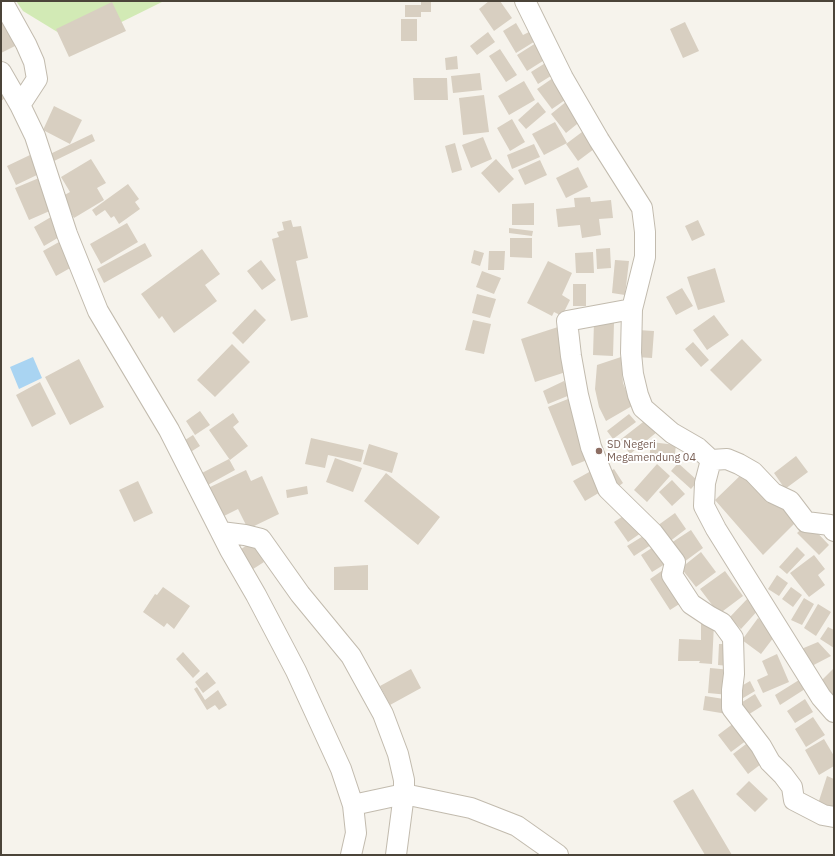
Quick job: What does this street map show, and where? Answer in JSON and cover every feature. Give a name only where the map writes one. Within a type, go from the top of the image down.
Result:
[{"type":"street","points":[[2,1],[26,44],[34,62],[37,79],[20,105]]},
{"type":"street","points":[[525,1],[567,85],[599,140],[642,208],[645,232],[644,257],[632,309],[631,353],[638,395],[643,408],[672,433],[698,448],[711,460],[727,459],[753,472],[773,492],[790,501],[806,522],[830,525],[834,531]]},
{"type":"street","points":[[1,72],[20,105],[35,136],[67,234],[98,310],[169,430],[221,532],[296,671],[341,769],[352,805],[356,833],[351,855]]},
{"type":"street","points":[[632,309],[567,321],[578,395],[591,447],[608,489],[653,533],[675,562],[672,575],[691,604],[722,624],[733,638],[734,674],[732,708],[761,746],[770,762],[792,787],[794,800],[823,815],[834,818]]},
{"type":"street","points":[[711,460],[705,483],[704,506],[716,529],[821,697],[834,712]]},
{"type":"street","points":[[221,532],[261,539],[300,594],[352,656],[383,714],[398,754],[404,780],[404,794],[396,855]]},
{"type":"street","points":[[352,805],[404,794],[471,808],[517,826],[558,855]]},
{"type":"green space","points":[[16,1],[164,1],[77,44],[23,11]]},
{"type":"water","points":[[33,357],[42,378],[19,389],[10,367]]},
{"type":"building","points":[[489,1],[500,1],[512,18],[494,31],[479,9]]},
{"type":"building","points":[[112,2],[126,31],[69,57],[56,29]]},
{"type":"building","points":[[421,2],[431,2],[431,12],[421,12],[421,17],[405,17],[405,5],[421,5]]},
{"type":"building","points":[[1,17],[17,45],[1,53]]},
{"type":"building","points":[[401,19],[417,19],[417,41],[401,41]]},
{"type":"building","points":[[685,22],[699,51],[683,58],[670,29]]},
{"type":"building","points":[[516,23],[523,35],[531,31],[537,40],[516,53],[503,31]]},
{"type":"building","points":[[488,32],[495,42],[477,55],[470,46]]},
{"type":"building","points":[[536,43],[546,59],[527,71],[517,55]]},
{"type":"building","points":[[500,49],[517,75],[506,82],[489,56]]},
{"type":"building","points":[[457,56],[458,69],[446,70],[445,58]]},
{"type":"building","points":[[547,62],[554,74],[538,84],[531,72]]},
{"type":"building","points":[[480,73],[482,90],[453,93],[451,76]]},
{"type":"building","points":[[413,78],[447,78],[448,100],[414,100]]},
{"type":"building","points":[[553,78],[568,98],[552,109],[537,89]]},
{"type":"building","points":[[524,81],[535,100],[509,115],[498,96]]},
{"type":"building","points":[[1,89],[8,96],[1,101]]},
{"type":"building","points":[[484,95],[489,132],[463,135],[459,98]]},
{"type":"building","points":[[567,101],[582,120],[566,133],[551,114]]},
{"type":"building","points":[[538,102],[546,112],[526,129],[518,120]]},
{"type":"building","points":[[54,106],[82,120],[70,144],[43,130]]},
{"type":"building","points":[[512,119],[525,142],[510,151],[497,128]]},
{"type":"building","points":[[555,122],[567,143],[544,155],[532,134]]},
{"type":"building","points":[[582,132],[594,149],[578,161],[566,144]]},
{"type":"building","points":[[92,134],[95,141],[52,162],[48,155]]},
{"type":"building","points":[[483,137],[492,159],[471,168],[462,145]]},
{"type":"building","points":[[455,143],[462,170],[452,173],[445,146]]},
{"type":"building","points":[[534,144],[540,157],[512,169],[507,155]]},
{"type":"building","points":[[30,155],[39,174],[16,185],[7,166]]},
{"type":"building","points":[[91,159],[106,183],[97,188],[104,200],[74,218],[61,197],[70,192],[61,177]]},
{"type":"building","points":[[496,159],[514,179],[499,193],[481,173]]},
{"type":"building","points":[[540,160],[547,175],[525,185],[518,170]]},
{"type":"building","points":[[578,167],[588,187],[566,198],[556,178]]},
{"type":"building","points":[[39,178],[52,210],[29,220],[15,188]]},
{"type":"building","points":[[128,184],[139,199],[135,202],[140,209],[119,224],[114,216],[111,218],[105,210],[96,216],[92,210]]},
{"type":"building","points":[[590,197],[591,202],[611,200],[613,218],[599,219],[601,235],[582,238],[580,225],[558,227],[556,209],[575,207],[574,198]]},
{"type":"building","points":[[534,203],[534,225],[512,225],[512,204]]},
{"type":"building","points":[[51,217],[61,236],[44,246],[34,227]]},
{"type":"building","points":[[291,220],[293,227],[301,226],[308,258],[296,261],[308,317],[291,321],[272,239],[279,237],[277,232],[284,230],[282,222]]},
{"type":"building","points":[[698,220],[705,235],[692,241],[685,226]]},
{"type":"building","points":[[127,223],[138,242],[101,264],[90,244]]},
{"type":"building","points":[[509,228],[533,231],[532,236],[509,233]]},
{"type":"building","points":[[510,238],[532,238],[532,258],[510,257]]},
{"type":"building","points":[[59,242],[72,267],[56,276],[43,251]]},
{"type":"building","points":[[145,243],[152,256],[104,283],[97,269]]},
{"type":"building","points":[[610,248],[611,268],[597,269],[596,249]]},
{"type":"building","points":[[202,249],[220,274],[205,285],[217,301],[174,333],[162,316],[159,319],[141,294]]},
{"type":"building","points":[[474,250],[484,253],[480,266],[471,263]]},
{"type":"building","points":[[489,251],[505,251],[504,270],[488,270]]},
{"type":"building","points":[[593,252],[594,273],[576,273],[575,253]]},
{"type":"building","points":[[261,260],[276,280],[262,290],[247,271]]},
{"type":"building","points":[[615,260],[629,261],[625,295],[612,293]]},
{"type":"building","points":[[548,261],[572,273],[562,295],[570,300],[562,316],[554,312],[552,316],[527,303]]},
{"type":"building","points":[[715,268],[725,302],[698,310],[687,277]]},
{"type":"building","points":[[482,271],[501,278],[494,294],[476,287]]},
{"type":"building","points":[[573,284],[586,284],[586,306],[573,306]]},
{"type":"building","points":[[682,288],[693,306],[676,315],[666,297]]},
{"type":"building","points":[[477,294],[496,299],[490,318],[472,313]]},
{"type":"building","points":[[255,309],[266,320],[243,344],[232,333]]},
{"type":"building","points":[[714,315],[729,335],[707,350],[693,330]]},
{"type":"building","points":[[473,320],[491,324],[484,354],[465,350]]},
{"type":"building","points":[[594,322],[614,323],[613,356],[593,355]]},
{"type":"building","points":[[558,327],[572,370],[535,382],[521,339]]},
{"type":"building","points":[[638,330],[654,331],[652,358],[636,357]]},
{"type":"building","points":[[742,339],[762,360],[731,391],[710,370]]},
{"type":"building","points":[[693,342],[709,360],[701,367],[685,349]]},
{"type":"building","points":[[232,344],[250,362],[215,397],[197,380]]},
{"type":"building","points":[[621,357],[623,383],[632,406],[606,421],[599,407],[595,389],[597,365]]},
{"type":"building","points":[[79,359],[104,407],[70,425],[45,377]]},
{"type":"building","points":[[564,381],[570,395],[548,404],[543,391]]},
{"type":"building","points":[[40,382],[56,414],[32,427],[16,395]]},
{"type":"building","points":[[573,397],[592,458],[572,466],[548,407]]},
{"type":"building","points":[[200,411],[210,425],[195,435],[186,421]]},
{"type":"building","points":[[233,413],[239,422],[233,427],[248,446],[230,460],[209,430]]},
{"type":"building","points":[[629,414],[636,422],[613,439],[607,431]]},
{"type":"building","points":[[647,419],[657,432],[630,454],[620,440]]},
{"type":"building","points":[[193,435],[200,446],[189,453],[182,442]]},
{"type":"building","points":[[311,438],[364,450],[361,462],[328,455],[325,468],[305,464]]},
{"type":"building","points":[[651,442],[676,445],[674,462],[649,460]]},
{"type":"building","points":[[369,444],[398,453],[392,473],[363,464]]},
{"type":"building","points":[[796,456],[808,472],[785,489],[774,473]]},
{"type":"building","points":[[335,458],[362,468],[353,492],[326,482]]},
{"type":"building","points":[[229,459],[235,470],[206,486],[200,474]]},
{"type":"building","points":[[678,463],[698,481],[691,489],[671,471]]},
{"type":"building","points":[[657,464],[670,476],[647,502],[634,490]]},
{"type":"building","points":[[614,469],[623,483],[615,489],[606,474]]},
{"type":"building","points":[[246,470],[251,481],[262,476],[279,514],[248,529],[238,509],[220,518],[206,489]]},
{"type":"building","points":[[591,471],[602,491],[585,501],[573,481]]},
{"type":"building","points":[[745,471],[796,522],[763,555],[715,500]]},
{"type":"building","points":[[386,473],[440,517],[418,545],[364,501]]},
{"type":"building","points":[[672,480],[685,494],[672,506],[659,492]]},
{"type":"building","points":[[138,481],[153,513],[134,522],[119,490]]},
{"type":"building","points":[[307,486],[308,494],[287,498],[286,490]]},
{"type":"building","points":[[628,513],[641,533],[628,542],[614,522]]},
{"type":"building","points":[[675,513],[686,529],[669,542],[657,526]]},
{"type":"building","points":[[808,523],[829,545],[819,555],[797,533]]},
{"type":"building","points":[[691,530],[703,548],[684,562],[671,543]]},
{"type":"building","points":[[648,533],[654,543],[634,556],[627,546]]},
{"type":"building","points":[[252,542],[264,562],[250,571],[238,551]]},
{"type":"building","points":[[658,544],[670,561],[652,572],[641,555]]},
{"type":"building","points":[[797,547],[805,555],[787,574],[779,567]]},
{"type":"building","points":[[701,552],[716,572],[696,587],[681,568]]},
{"type":"building","points":[[814,555],[825,569],[818,575],[825,585],[809,597],[790,573]]},
{"type":"building","points":[[368,565],[368,590],[334,590],[334,567]]},
{"type":"building","points":[[663,570],[684,601],[670,610],[650,579]]},
{"type":"building","points":[[725,571],[743,596],[719,614],[700,589]]},
{"type":"building","points":[[777,575],[788,583],[779,596],[768,589]]},
{"type":"building","points":[[163,587],[190,606],[174,629],[167,623],[164,627],[143,612],[155,594],[157,595]]},
{"type":"building","points":[[791,587],[802,595],[793,607],[782,599]]},
{"type":"building","points":[[749,597],[760,608],[741,629],[729,618]]},
{"type":"building","points":[[804,598],[814,604],[802,625],[791,620]]},
{"type":"building","points":[[818,604],[831,612],[816,636],[804,628]]},
{"type":"building","points":[[758,618],[777,633],[761,654],[742,640]]},
{"type":"building","points":[[701,623],[714,624],[712,664],[699,663],[700,661],[678,661],[679,639],[701,640]]},
{"type":"building","points":[[828,627],[834,630],[834,648],[820,639]]},
{"type":"building","points":[[818,642],[831,656],[808,668],[799,650]]},
{"type":"building","points":[[719,644],[730,644],[729,666],[718,665]]},
{"type":"building","points":[[183,652],[200,671],[193,678],[176,659]]},
{"type":"building","points":[[777,654],[789,682],[763,693],[757,680],[768,675],[762,661]]},
{"type":"building","points":[[710,668],[731,670],[729,695],[708,693]]},
{"type":"building","points":[[834,668],[834,703],[817,685]]},
{"type":"building","points":[[411,669],[421,688],[390,705],[380,686]]},
{"type":"building","points":[[207,672],[216,683],[203,693],[195,682]]},
{"type":"building","points":[[799,680],[805,689],[780,705],[775,695]]},
{"type":"building","points":[[750,681],[755,691],[738,701],[733,691]]},
{"type":"building","points":[[197,687],[205,700],[218,690],[227,705],[219,710],[215,705],[207,710],[194,689]]},
{"type":"building","points":[[755,694],[762,706],[743,718],[736,706]]},
{"type":"building","points":[[705,696],[730,700],[727,714],[703,710]]},
{"type":"building","points":[[805,699],[813,712],[795,723],[787,711]]},
{"type":"building","points":[[813,717],[825,735],[806,747],[795,729]]},
{"type":"building","points":[[738,720],[751,737],[731,752],[718,735]]},
{"type":"building","points":[[824,739],[834,756],[834,766],[819,775],[805,750]]},
{"type":"building","points":[[750,741],[765,761],[748,774],[733,754]]},
{"type":"building","points":[[827,776],[834,779],[834,813],[817,807]]},
{"type":"building","points":[[749,781],[768,799],[755,812],[736,794]]},
{"type":"building","points":[[693,789],[732,855],[705,855],[673,801]]},
{"type":"place","name":"SD Negeri Megamendung 04","points":[[599,451]]}]
